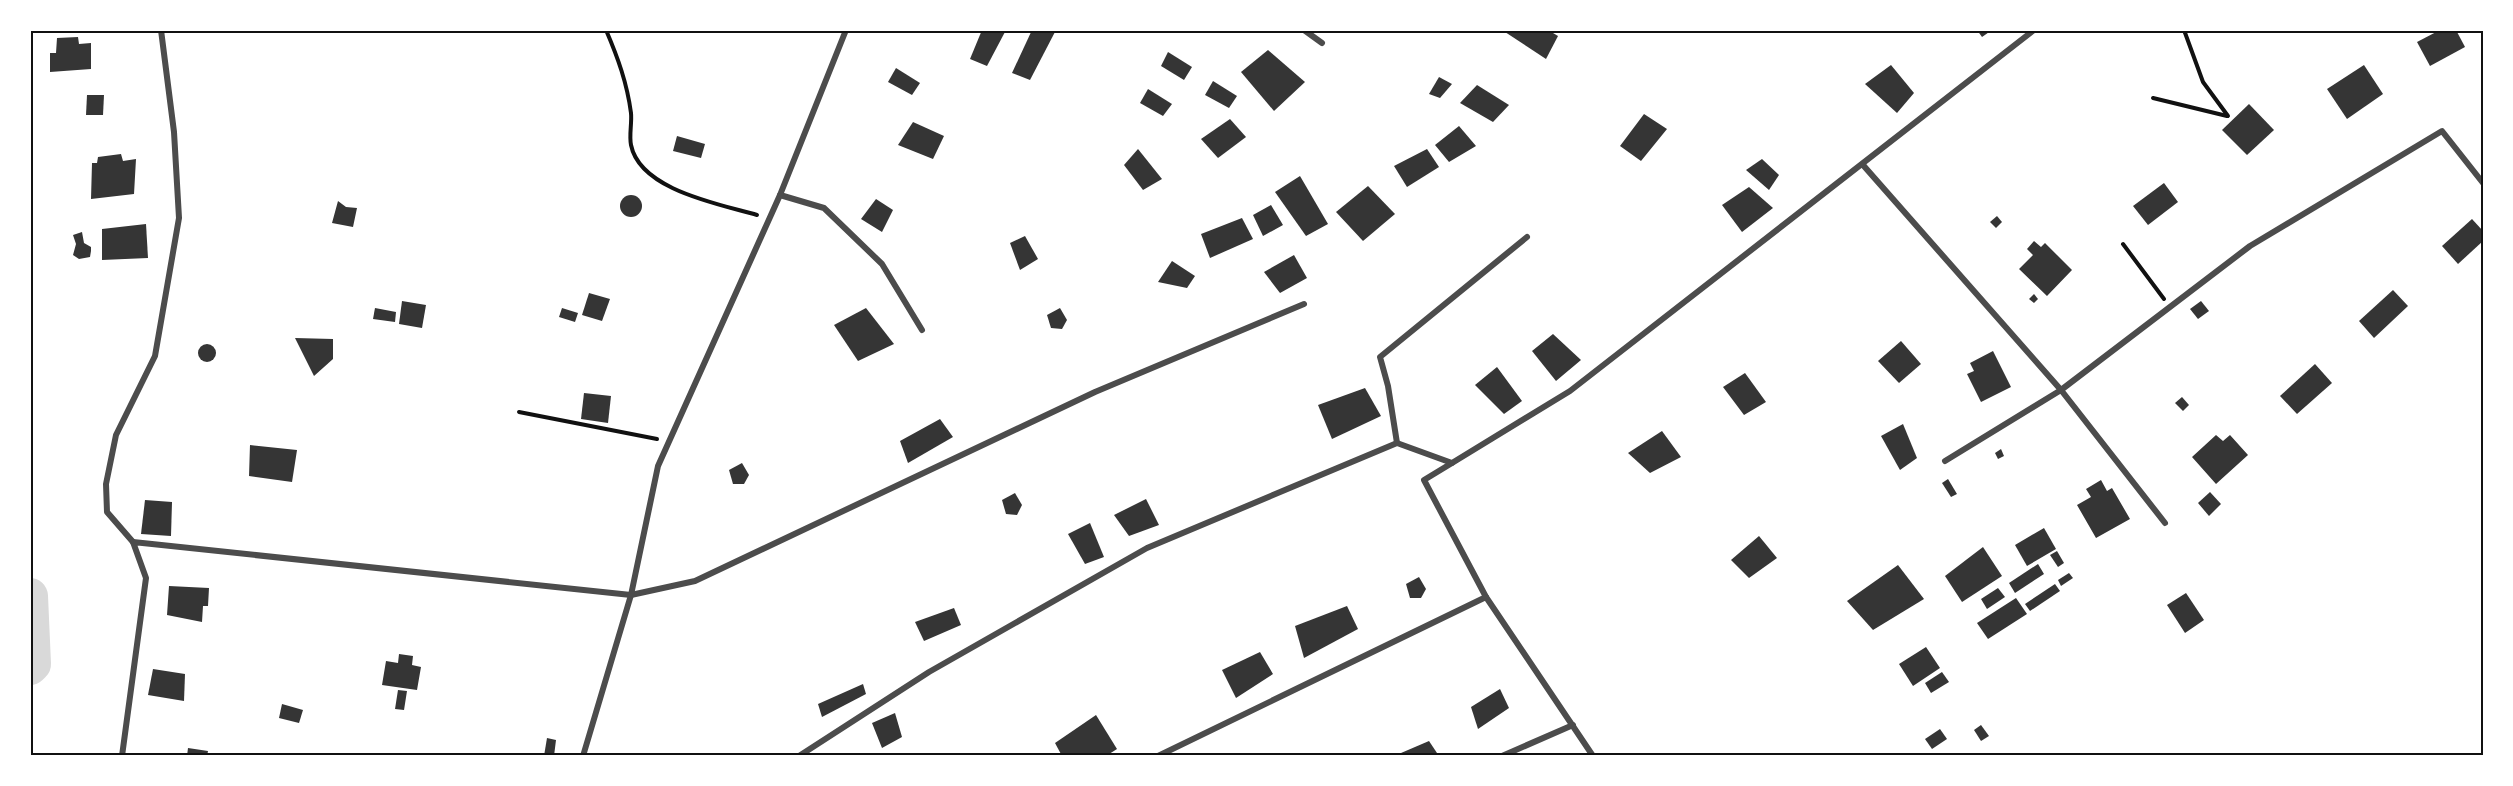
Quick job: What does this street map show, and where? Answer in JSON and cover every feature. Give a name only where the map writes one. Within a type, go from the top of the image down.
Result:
[{"type":"street","points":[[122,756],[146,578],[133,542],[107,512],[106,484],[116,435],[155,357],[179,218],[174,132],[161,30]]},
{"type":"street","points":[[583,756],[631,595],[658,466],[780,195],[846,30]]},
{"type":"street","points":[[1304,30],[1322,43]]},
{"type":"street","points":[[1593,756],[1486,597],[1424,480],[1570,391],[2034,30]]},
{"type":"street","points":[[1945,461],[2061,390],[2250,246],[2442,131],[2483,183]]},
{"type":"street","points":[[1863,165],[2061,390],[2166,523]]},
{"type":"street","points":[[780,195],[824,208],[882,264],[922,330]]},
{"type":"street","points":[[1397,443],[1388,386],[1380,357],[1527,237]]},
{"type":"street","points":[[133,542],[631,595],[694,581],[1095,392],[1304,304]]},
{"type":"street","points":[[799,756],[928,672],[1147,548],[1397,443],[1452,463]]},
{"type":"street","points":[[1158,756],[1486,597]]},
{"type":"street","points":[[1502,756],[1573,725]]},
{"type":"path","points":[[606,30],[623,70],[629,98],[632,124],[630,143],[634,155],[651,177],[690,195],[769,219]]},
{"type":"path","points":[[2153,98],[2228,116],[2203,82],[2184,30]]},
{"type":"path","points":[[2123,244],[2170,307]]},
{"type":"path","points":[[519,412],[669,441]]},
{"type":"building","points":[[982,30],[1006,30],[987,66],[970,59]]},
{"type":"building","points":[[1032,30],[1056,30],[1030,80],[1012,73]]},
{"type":"building","points":[[1506,30],[1548,30],[1558,36],[1546,59],[1505,32]]},
{"type":"building","points":[[1977,30],[1992,30],[1982,37]]},
{"type":"building","points":[[2440,30],[2456,30],[2465,47],[2430,66],[2417,42]]},
{"type":"building","points":[[78,37],[79,44],[91,43],[91,69],[50,72],[50,53],[56,53],[57,38]]},
{"type":"building","points":[[1268,50],[1305,82],[1274,111],[1241,72]]},
{"type":"building","points":[[1168,52],[1192,67],[1184,80],[1161,66]]},
{"type":"building","points":[[1891,65],[1914,93],[1897,113],[1865,84]]},
{"type":"building","points":[[2364,65],[2383,94],[2347,119],[2327,89]]},
{"type":"building","points":[[896,68],[920,83],[912,95],[888,82]]},
{"type":"building","points":[[1439,77],[1452,84],[1440,98],[1429,94]]},
{"type":"building","points":[[1213,81],[1237,96],[1229,108],[1205,95]]},
{"type":"building","points":[[1477,85],[1509,105],[1493,122],[1460,103]]},
{"type":"building","points":[[1148,89],[1172,104],[1163,116],[1140,103]]},
{"type":"building","points":[[87,95],[104,95],[103,115],[86,115]]},
{"type":"building","points":[[2249,104],[2274,130],[2247,155],[2222,130]]},
{"type":"building","points":[[1644,114],[1667,129],[1641,161],[1620,146]]},
{"type":"building","points":[[1230,119],[1246,137],[1218,158],[1201,139]]},
{"type":"building","points":[[913,122],[944,136],[933,159],[898,145]]},
{"type":"building","points":[[1459,126],[1476,146],[1449,162],[1435,145]]},
{"type":"building","points":[[677,136],[705,144],[701,158],[673,151]]},
{"type":"building","points":[[1138,149],[1162,179],[1143,190],[1124,165]]},
{"type":"building","points":[[1427,149],[1439,167],[1407,187],[1394,166]]},
{"type":"building","points":[[121,154],[123,161],[136,159],[134,194],[91,199],[92,163],[97,163],[98,157]]},
{"type":"building","points":[[1762,159],[1779,175],[1769,190],[1746,170]]},
{"type":"building","points":[[1300,176],[1328,224],[1306,236],[1275,192]]},
{"type":"building","points":[[2164,183],[2178,202],[2148,225],[2133,206]]},
{"type":"building","points":[[1368,186],[1395,214],[1363,241],[1336,212]]},
{"type":"building","points":[[1749,187],[1773,208],[1742,232],[1722,205]]},
{"type":"building","points":[[631,195],[639,198],[642,206],[639,214],[631,217],[623,214],[620,206],[623,198]]},
{"type":"building","points":[[876,199],[893,210],[882,232],[861,219]]},
{"type":"building","points":[[338,201],[346,207],[357,208],[353,227],[332,223]]},
{"type":"building","points":[[1271,205],[1283,225],[1263,236],[1253,215]]},
{"type":"building","points":[[1997,216],[2002,222],[1996,228],[1990,222]]},
{"type":"building","points":[[1242,218],[1253,239],[1210,258],[1201,234]]},
{"type":"building","points":[[2472,219],[2483,231],[2483,241],[2458,264],[2442,246]]},
{"type":"building","points":[[146,224],[148,258],[102,260],[102,229]]},
{"type":"building","points":[[82,232],[84,243],[91,247],[91,251],[90,257],[79,259],[73,255],[76,244],[73,235]]},
{"type":"building","points":[[1025,236],[1038,259],[1020,270],[1010,243]]},
{"type":"building","points":[[2034,241],[2041,247],[2045,243],[2072,270],[2047,296],[2019,269],[2033,255],[2027,249]]},
{"type":"building","points":[[1294,255],[1307,278],[1280,293],[1264,272]]},
{"type":"building","points":[[1172,261],[1195,276],[1187,288],[1158,282]]},
{"type":"building","points":[[2393,290],[2408,306],[2374,338],[2359,321]]},
{"type":"building","points":[[589,293],[610,299],[602,321],[582,315]]},
{"type":"building","points":[[2034,294],[2038,299],[2034,303],[2029,299]]},
{"type":"building","points":[[402,301],[426,305],[422,328],[399,324]]},
{"type":"building","points":[[2201,301],[2209,311],[2198,319],[2190,309]]},
{"type":"building","points":[[375,308],[396,312],[395,322],[373,319]]},
{"type":"building","points":[[562,308],[578,313],[575,322],[559,317]]},
{"type":"building","points":[[866,308],[894,344],[858,361],[834,325]]},
{"type":"building","points":[[1060,308],[1067,320],[1062,329],[1051,328],[1047,315]]},
{"type":"building","points":[[1553,334],[1581,360],[1556,381],[1532,351]]},
{"type":"building","points":[[295,338],[333,339],[333,359],[314,376]]},
{"type":"building","points":[[1901,341],[1921,364],[1899,383],[1878,361]]},
{"type":"building","points":[[207,344],[214,346],[216,353],[214,360],[207,362],[200,360],[198,353],[200,346]]},
{"type":"building","points":[[1993,351],[2011,387],[1981,402],[1967,374],[1974,371],[1970,363]]},
{"type":"building","points":[[2315,364],[2332,383],[2297,414],[2280,396]]},
{"type":"building","points":[[1497,367],[1522,401],[1504,414],[1475,385]]},
{"type":"building","points":[[1745,373],[1766,402],[1744,415],[1723,387]]},
{"type":"building","points":[[1365,388],[1381,416],[1332,439],[1318,405]]},
{"type":"building","points":[[584,393],[611,396],[608,423],[581,419]]},
{"type":"building","points":[[2182,397],[2189,405],[2183,411],[2175,403]]},
{"type":"building","points":[[940,419],[953,437],[908,463],[900,441]]},
{"type":"building","points":[[1903,424],[1917,458],[1900,470],[1881,436]]},
{"type":"building","points":[[1662,431],[1681,457],[1650,473],[1628,453]]},
{"type":"building","points":[[2216,435],[2223,441],[2230,435],[2248,455],[2216,484],[2192,457]]},
{"type":"building","points":[[250,445],[297,450],[292,482],[249,476]]},
{"type":"building","points":[[2001,449],[2004,456],[1998,459],[1995,453]]},
{"type":"building","points":[[742,463],[749,475],[744,484],[733,484],[729,470]]},
{"type":"building","points":[[1948,479],[1957,494],[1951,497],[1942,483]]},
{"type":"building","points":[[2101,480],[2107,491],[2112,488],[2130,519],[2096,538],[2077,505],[2091,497],[2086,489]]},
{"type":"building","points":[[2210,492],[2221,504],[2209,516],[2198,503]]},
{"type":"building","points":[[1015,493],[1022,505],[1017,515],[1006,514],[1002,500]]},
{"type":"building","points":[[1146,499],[1159,525],[1129,536],[1114,515]]},
{"type":"building","points":[[145,500],[172,502],[171,536],[141,534]]},
{"type":"building","points":[[1090,523],[1104,557],[1085,564],[1068,534]]},
{"type":"building","points":[[2044,528],[2056,549],[2027,566],[2015,545]]},
{"type":"building","points":[[1759,536],[1777,558],[1749,578],[1731,560]]},
{"type":"building","points":[[1983,547],[2002,576],[1962,602],[1945,576]]},
{"type":"building","points":[[2057,551],[2064,563],[2058,567],[2050,555]]},
{"type":"building","points":[[2038,564],[2044,574],[2015,593],[2009,583]]},
{"type":"building","points":[[1898,565],[1924,599],[1873,630],[1847,601]]},
{"type":"building","points":[[2069,573],[2073,578],[2061,586],[2058,580]]},
{"type":"building","points":[[1419,577],[1426,589],[1421,598],[1410,598],[1406,584]]},
{"type":"building","points":[[2055,584],[2060,591],[2030,611],[2025,604]]},
{"type":"building","points":[[169,586],[209,588],[208,606],[203,606],[202,622],[167,615]]},
{"type":"building","points":[[1998,588],[2005,597],[1987,609],[1981,599]]},
{"type":"building","points":[[2186,593],[2204,620],[2185,633],[2167,605]]},
{"type":"building","points":[[2016,598],[2027,614],[1988,639],[1977,623]]},
{"type":"building","points":[[1347,606],[1358,629],[1304,658],[1295,626]]},
{"type":"building","points":[[954,608],[961,625],[924,641],[915,622]]},
{"type":"building","points":[[1926,647],[1940,668],[1913,686],[1899,664]]},
{"type":"building","points":[[1260,652],[1273,674],[1236,698],[1222,670]]},
{"type":"building","points":[[399,654],[413,656],[412,665],[421,667],[417,690],[382,685],[386,661],[398,663]]},
{"type":"building","points":[[153,669],[185,674],[184,701],[148,695]]},
{"type":"building","points":[[1942,672],[1949,682],[1931,693],[1925,683]]},
{"type":"building","points":[[863,684],[866,694],[822,717],[818,704]]},
{"type":"building","points":[[1500,689],[1509,708],[1478,729],[1471,707]]},
{"type":"building","points":[[398,690],[407,691],[404,710],[395,709]]},
{"type":"building","points":[[282,704],[303,710],[299,723],[279,718]]},
{"type":"building","points":[[895,713],[902,737],[882,748],[872,723]]},
{"type":"building","points":[[1096,715],[1117,749],[1106,756],[1062,756],[1055,743]]},
{"type":"building","points":[[1981,725],[1989,736],[1981,741],[1974,730]]},
{"type":"building","points":[[1940,729],[1947,739],[1932,749],[1925,739]]},
{"type":"building","points":[[547,738],[556,740],[554,756],[544,756]]},
{"type":"building","points":[[1429,741],[1439,756],[1394,756]]},
{"type":"building","points":[[188,748],[208,751],[207,756],[187,756]]},
{"type":"waterway","points":[[30,596],[33,664],[30,667]]}]
